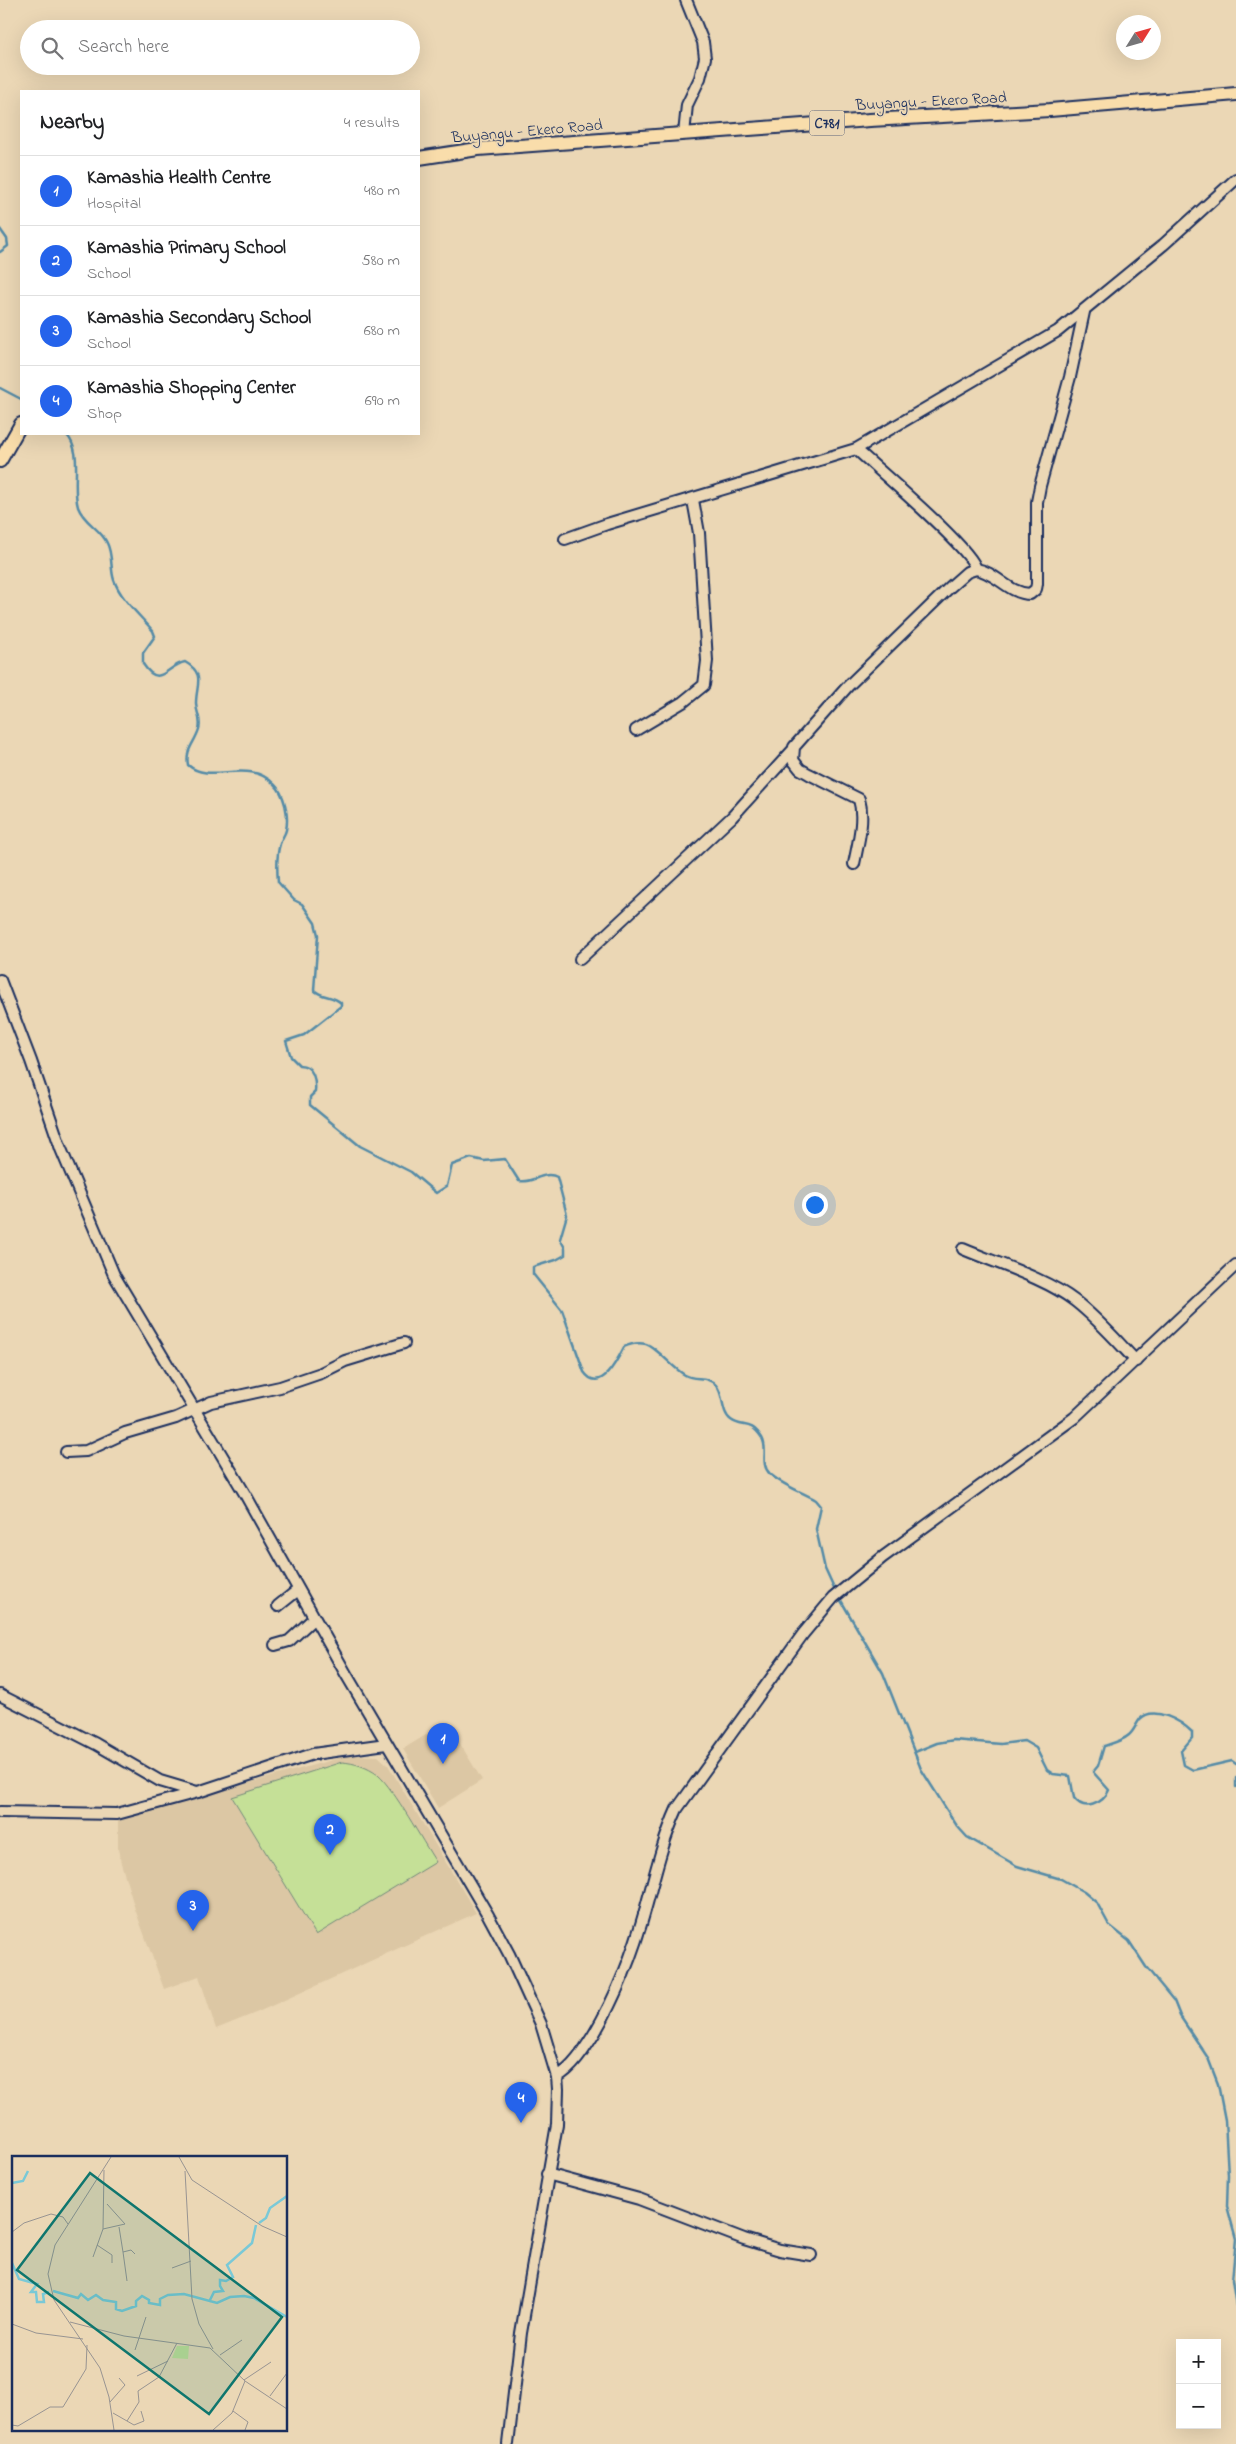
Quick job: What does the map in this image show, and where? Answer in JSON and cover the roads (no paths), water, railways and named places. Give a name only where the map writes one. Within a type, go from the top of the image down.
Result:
[{"type":"main road","name":"Buyangu - Ekero Road","points":[[420,158],[478,149],[870,120],[1050,110],[1236,94]]},
{"type":"main road","points":[[0,461],[20,426]]},
{"type":"street","points":[[684,134],[687,105],[700,78],[706,58],[703,42],[686,0]]},
{"type":"street","points":[[565,539],[607,524],[693,500],[856,449],[1058,331],[1084,312],[1163,245],[1236,179]]},
{"type":"street","points":[[580,959],[732,817],[848,686],[967,572],[976,569],[986,572],[1022,593],[1030,594],[1036,589],[1037,502],[1070,378],[1084,312]]},
{"type":"street","points":[[856,449],[953,539],[969,555],[976,569]]},
{"type":"street","points":[[636,730],[683,702],[704,685],[707,661],[699,533],[693,500]]},
{"type":"street","points":[[792,751],[793,760],[800,769],[859,799],[861,806],[860,828],[854,864]]},
{"type":"street","points":[[0,980],[31,1061],[61,1149],[98,1240],[133,1308],[194,1409],[509,1954],[541,2024],[557,2077],[557,2124],[521,2333],[508,2444]]},
{"type":"street","points":[[963,1249],[1037,1280],[1074,1300],[1136,1362]]},
{"type":"street","points":[[557,2077],[567,2070],[583,2051],[609,2005],[636,1941],[664,1840],[677,1809],[803,1634],[833,1598],[882,1557],[1074,1418],[1136,1362],[1236,1265]]},
{"type":"street","points":[[66,1452],[86,1451],[130,1431],[176,1418],[194,1409],[233,1396],[280,1387],[321,1372],[344,1361],[404,1343]]},
{"type":"street","points":[[278,1606],[298,1590]]},
{"type":"street","points":[[275,1645],[289,1641],[314,1618]]},
{"type":"street","points":[[0,1695],[96,1744],[160,1781],[198,1792]]},
{"type":"street","points":[[0,1812],[117,1814],[198,1792],[313,1754],[386,1744]]},
{"type":"street","points":[[547,2174],[639,2199],[715,2230],[780,2250],[810,2254]]},
{"type":"waterway","points":[[0,229],[7,239],[8,246],[0,252]]},
{"type":"waterway","points":[[0,388],[20,398]]},
{"type":"waterway","points":[[67,435],[71,442],[76,459],[76,498],[78,507],[84,517],[107,543],[114,580],[121,594],[153,631],[155,636],[143,653],[143,664],[149,672],[159,676],[185,662],[192,666],[198,676],[196,703],[200,725],[189,750],[188,765],[207,773],[253,772],[264,776],[281,793],[287,824],[278,853],[278,882],[294,900],[302,904],[315,923],[318,935],[314,990],[341,1003],[341,1006],[304,1035],[286,1041],[291,1057],[299,1065],[308,1068],[313,1074],[315,1092],[310,1097],[310,1105],[360,1146],[411,1172],[436,1193],[447,1186],[452,1165],[471,1158],[484,1161],[505,1159],[519,1181],[529,1181],[547,1175],[557,1177],[567,1215],[560,1239],[565,1248],[565,1255],[556,1260],[533,1267],[533,1274],[562,1310],[584,1372],[590,1378],[596,1380],[602,1378],[617,1360],[624,1347],[643,1343],[651,1346],[685,1375],[709,1380],[716,1385],[728,1417],[735,1423],[754,1428],[762,1438],[765,1447],[764,1461],[770,1474],[786,1485],[816,1500],[821,1506],[816,1529],[825,1569],[836,1593]]},
{"type":"waterway","points":[[839,1597],[883,1673],[921,1769],[957,1826],[967,1837],[1017,1866],[1061,1879],[1084,1892],[1097,1903],[1109,1925],[1129,1941],[1146,1967],[1174,2001],[1180,2016],[1208,2058],[1218,2084],[1225,2120],[1228,2175],[1227,2206],[1236,2239],[1232,2280],[1236,2306]]},
{"type":"waterway","points":[[915,1752],[937,1743],[954,1740],[1001,1744],[1024,1741],[1036,1748],[1047,1770],[1053,1774],[1070,1776],[1074,1798],[1083,1805],[1088,1805],[1098,1802],[1109,1790],[1093,1772],[1098,1766],[1104,1746],[1126,1737],[1132,1732],[1140,1719],[1146,1715],[1160,1714],[1174,1719],[1192,1732],[1192,1738],[1181,1751],[1184,1765],[1193,1770],[1232,1761],[1236,1764]]},
{"type":"waterway","points":[[1236,1778],[1236,1787]]},
{"type":"place","name":"Kamashia Health Centre","points":[[443,1764]]},
{"type":"place","name":"Kamashia Primary School","points":[[330,1855]]},
{"type":"place","name":"Kamashia Secondary School","points":[[193,1931]]},
{"type":"place","name":"Kamashia Shopping Center","points":[[521,2123]]}]
